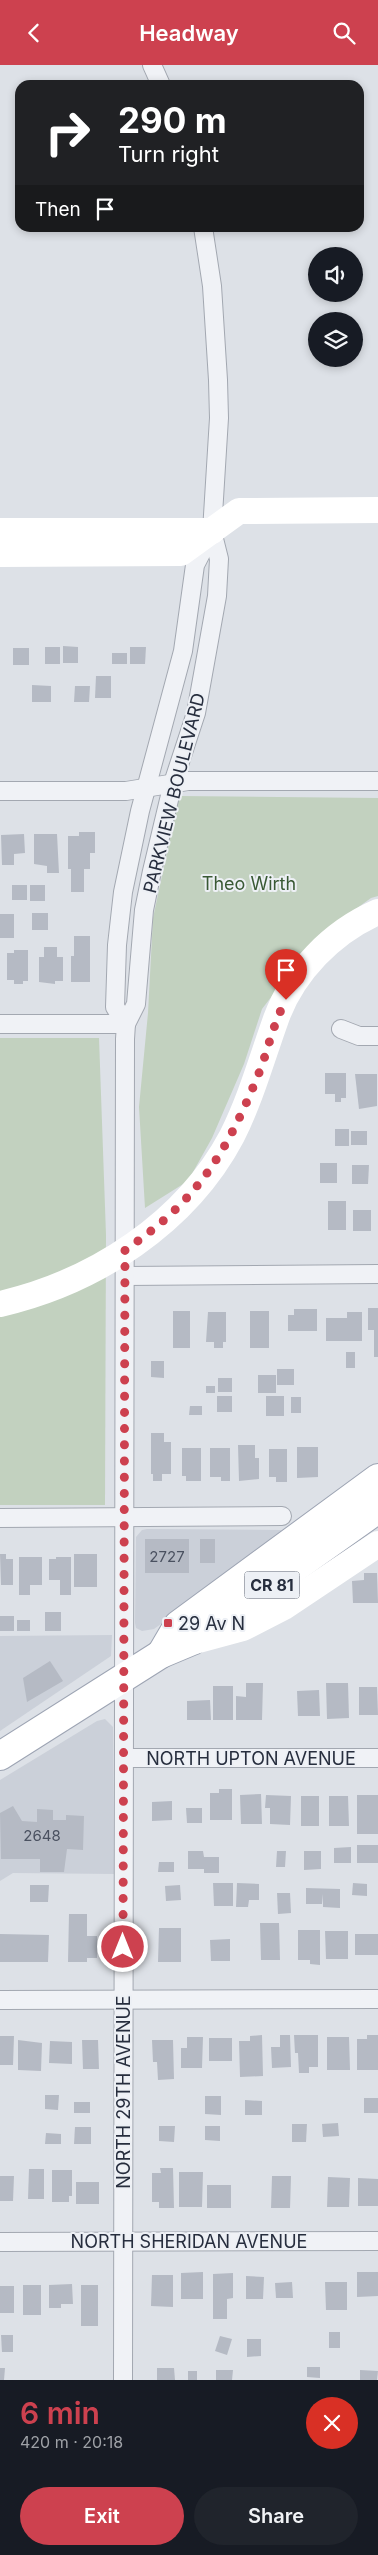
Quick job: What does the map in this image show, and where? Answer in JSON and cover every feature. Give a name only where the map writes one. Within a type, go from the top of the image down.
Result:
[{"type":"main road","name":"CR 81","points":[[161,1654],[178,1625],[378,1478]]},
{"type":"main road","name":"CR 81","points":[[0,1756],[161,1654],[192,1641],[378,1509]]},
{"type":"street","points":[[152,65],[159,80]]},
{"type":"street","name":"PARKVIEW BOULEVARD","points":[[126,1024],[136,1004],[144,909],[173,783],[196,713],[217,596],[219,559],[212,531],[219,418],[218,380],[212,286],[204,232]]},
{"type":"street","points":[[0,554],[181,553],[240,511],[378,510]]},
{"type":"street","points":[[0,531],[212,531]]},
{"type":"street","name":"PARKVIEW BOULEVARD","points":[[126,1024],[115,1007],[117,945],[128,866],[183,651],[195,565],[212,531]]},
{"type":"street","points":[[0,791],[126,791],[173,783],[378,781]]},
{"type":"street","points":[[0,1304],[34,1296],[81,1275],[125,1250],[157,1228],[186,1200],[212,1169],[232,1135],[248,1099],[277,1017],[295,983],[314,956],[346,931],[378,912]]},
{"type":"street","points":[[0,1024],[126,1024]]},
{"type":"street","name":"NORTH 29TH AVENUE","points":[[123,2380],[122,1999],[126,1024]]},
{"type":"street","points":[[341,1029],[359,1036],[378,1037]]},
{"type":"street","points":[[125,1276],[378,1274]]},
{"type":"street","points":[[0,1518],[282,1516]]},
{"type":"street","points":[[192,1641],[243,1628],[284,1607],[378,1544]]},
{"type":"street","name":"NORTH UPTON AVENUE","points":[[124,1758],[378,1758]]},
{"type":"street","points":[[0,2000],[378,1999]]},
{"type":"street","name":"NORTH SHERIDAN AVENUE","points":[[0,2242],[378,2241]]},
{"type":"shaded area","points":[[142,1530],[281,1530],[285,1535],[154,1629],[142,1631],[136,1628],[135,1623],[136,1537]]},
{"type":"shaded area","points":[[112,1635],[111,1656],[0,1731],[0,1636]]},
{"type":"shaded area","points":[[105,1719],[113,1727],[114,1874],[13,1873],[0,1881],[0,1780],[97,1721]]},
{"type":"green space","name":"Theo Wirth","points":[[179,796],[378,798],[378,896],[371,898],[317,937],[262,1009],[244,1064],[212,1138],[188,1181],[145,1208],[139,1107],[148,1013],[153,918]]},
{"type":"green space","points":[[0,1038],[99,1038],[106,1235],[105,1505],[0,1505]]},
{"type":"building","points":[[63,646],[78,647],[78,663],[63,663]]},
{"type":"building","points":[[45,647],[60,647],[60,664],[45,664]]},
{"type":"building","points":[[130,647],[146,647],[145,664],[130,664]]},
{"type":"building","points":[[13,648],[29,648],[29,665],[13,665]]},
{"type":"building","points":[[112,653],[127,653],[127,664],[112,664]]},
{"type":"building","points":[[96,676],[111,676],[111,698],[95,698]]},
{"type":"building","points":[[32,685],[51,686],[51,702],[32,702]]},
{"type":"building","points":[[75,686],[90,686],[89,702],[74,702]]},
{"type":"building","points":[[79,832],[95,832],[95,853],[90,853],[90,869],[84,869],[84,892],[71,892],[71,869],[68,869],[68,836],[79,836]]},
{"type":"building","points":[[24,834],[25,853],[14,854],[14,865],[2,865],[1,835]]},
{"type":"building","points":[[34,834],[57,834],[59,873],[47,873],[47,866],[34,864]]},
{"type":"building","points":[[12,885],[27,885],[27,900],[12,900]]},
{"type":"building","points":[[30,885],[45,885],[45,901],[30,901]]},
{"type":"building","points":[[32,913],[48,913],[48,930],[32,930]]},
{"type":"building","points":[[0,914],[14,914],[14,938],[0,938]]},
{"type":"building","points":[[74,936],[90,936],[90,982],[71,982],[71,956],[74,956]]},
{"type":"building","points":[[44,947],[57,947],[57,957],[63,957],[63,981],[55,981],[55,984],[39,982],[39,957],[44,957]]},
{"type":"building","points":[[14,950],[28,950],[28,981],[23,981],[23,984],[14,984],[14,980],[7,980],[7,953],[14,953]]},
{"type":"building","points":[[325,1073],[346,1073],[346,1098],[341,1098],[341,1102],[335,1102],[335,1094],[325,1094]]},
{"type":"building","points":[[355,1074],[377,1074],[377,1106],[359,1109]]},
{"type":"building","points":[[335,1129],[349,1129],[349,1146],[335,1146]]},
{"type":"building","points":[[351,1131],[367,1131],[367,1145],[351,1145]]},
{"type":"building","points":[[320,1163],[337,1163],[337,1183],[320,1183]]},
{"type":"building","points":[[352,1165],[369,1165],[368,1184],[352,1184]]},
{"type":"building","points":[[328,1201],[346,1201],[346,1230],[328,1230]]},
{"type":"building","points":[[353,1210],[371,1210],[371,1231],[353,1231]]},
{"type":"building","points":[[368,1308],[378,1308],[378,1357],[374,1357],[374,1330],[368,1330]]},
{"type":"building","points":[[294,1309],[317,1309],[317,1331],[288,1331],[288,1315],[294,1315]]},
{"type":"building","points":[[173,1311],[190,1311],[190,1348],[173,1348]]},
{"type":"building","points":[[250,1311],[269,1311],[269,1348],[250,1348]]},
{"type":"building","points":[[208,1312],[226,1312],[226,1342],[223,1342],[223,1348],[214,1348],[214,1342],[206,1342]]},
{"type":"building","points":[[347,1312],[362,1312],[362,1341],[326,1341],[326,1318],[347,1318]]},
{"type":"building","points":[[346,1352],[355,1352],[355,1368],[346,1368]]},
{"type":"building","points":[[151,1361],[164,1361],[164,1378],[151,1377]]},
{"type":"building","points":[[277,1369],[294,1369],[294,1385],[277,1385]]},
{"type":"building","points":[[258,1375],[276,1375],[276,1393],[258,1393]]},
{"type":"building","points":[[218,1378],[232,1378],[232,1392],[218,1392]]},
{"type":"building","points":[[206,1386],[215,1386],[215,1393],[206,1393]]},
{"type":"building","points":[[217,1396],[232,1396],[232,1412],[217,1412]]},
{"type":"building","points":[[266,1396],[284,1396],[284,1416],[266,1416]]},
{"type":"building","points":[[291,1397],[301,1397],[301,1413],[291,1413]]},
{"type":"building","points":[[190,1406],[202,1406],[202,1415],[189,1415]]},
{"type":"building","points":[[151,1433],[164,1433],[164,1442],[171,1442],[171,1474],[162,1474],[162,1481],[153,1481],[153,1474],[151,1474]]},
{"type":"building","points":[[238,1445],[255,1445],[255,1458],[259,1458],[259,1479],[239,1481]]},
{"type":"building","points":[[297,1447],[318,1447],[318,1477],[297,1478]]},
{"type":"building","points":[[182,1448],[201,1448],[201,1481],[186,1481],[186,1476],[182,1476]]},
{"type":"building","points":[[210,1448],[230,1448],[230,1481],[221,1481],[221,1477],[210,1477]]},
{"type":"building","points":[[269,1449],[287,1449],[287,1482],[276,1482],[276,1477],[269,1477]]},
{"type":"building","points":[[145,1539],[189,1539],[189,1573],[145,1573]]},
{"type":"building","points":[[200,1539],[215,1539],[215,1563],[200,1563]]},
{"type":"building","points":[[0,1554],[6,1554],[6,1559],[13,1559],[13,1585],[1,1585]]},
{"type":"building","points":[[74,1554],[97,1554],[97,1587],[74,1587]]},
{"type":"building","points":[[19,1557],[42,1557],[42,1585],[30,1585],[30,1595],[19,1595]]},
{"type":"building","points":[[56,1557],[71,1557],[71,1595],[60,1595],[60,1580],[49,1580],[49,1559],[56,1559]]},
{"type":"building","points":[[364,1573],[377,1573],[378,1603],[353,1603],[352,1581],[364,1580]]},
{"type":"building","points":[[45,1612],[61,1612],[61,1631],[45,1631]]},
{"type":"building","points":[[0,1616],[14,1616],[14,1631],[0,1631]]},
{"type":"building","points":[[17,1620],[30,1620],[30,1631],[17,1631]]},
{"type":"building","points":[[50,1661],[63,1681],[27,1702],[23,1678]]},
{"type":"building","points":[[246,1683],[263,1683],[262,1720],[236,1720],[236,1696],[246,1697]]},
{"type":"building","points":[[326,1683],[348,1683],[349,1718],[327,1719]]},
{"type":"building","points":[[213,1686],[233,1686],[233,1720],[213,1720]]},
{"type":"building","points":[[359,1687],[377,1687],[378,1715],[359,1715]]},
{"type":"building","points":[[319,1690],[320,1716],[298,1716],[297,1691]]},
{"type":"building","points":[[210,1700],[211,1720],[187,1720],[187,1701]]},
{"type":"building","points":[[219,1789],[232,1789],[232,1820],[210,1820],[210,1793],[219,1793]]},
{"type":"building","points":[[261,1794],[262,1824],[241,1824],[240,1795]]},
{"type":"building","points":[[266,1795],[291,1796],[290,1825],[270,1824],[270,1808],[265,1808]]},
{"type":"building","points":[[357,1795],[378,1795],[378,1834],[357,1834]]},
{"type":"building","points":[[301,1796],[319,1796],[319,1826],[301,1826]]},
{"type":"building","points":[[329,1796],[348,1796],[349,1826],[329,1826]]},
{"type":"building","points":[[172,1801],[172,1820],[152,1821],[152,1802]]},
{"type":"building","points":[[13,1806],[22,1821],[37,1822],[37,1809],[53,1810],[53,1820],[66,1820],[66,1815],[84,1816],[83,1850],[67,1849],[64,1872],[40,1872],[40,1859],[1,1859],[0,1813]]},
{"type":"building","points":[[186,1808],[202,1808],[202,1823],[187,1823]]},
{"type":"building","points":[[357,1845],[378,1845],[378,1863],[357,1863]]},
{"type":"building","points":[[351,1847],[351,1863],[334,1863],[334,1848]]},
{"type":"building","points":[[188,1851],[203,1851],[204,1857],[219,1857],[219,1873],[204,1873],[204,1869],[188,1869]]},
{"type":"building","points":[[277,1851],[286,1851],[285,1867],[276,1867]]},
{"type":"building","points":[[304,1851],[321,1851],[321,1869],[304,1870]]},
{"type":"building","points":[[159,1862],[174,1862],[174,1872],[158,1872]]},
{"type":"building","points":[[213,1883],[233,1883],[233,1906],[214,1906]]},
{"type":"building","points":[[237,1883],[259,1884],[259,1900],[249,1900],[248,1907],[236,1907]]},
{"type":"building","points":[[353,1883],[367,1884],[367,1896],[352,1895]]},
{"type":"building","points":[[30,1885],[49,1885],[48,1902],[30,1902]]},
{"type":"building","points":[[180,1885],[181,1900],[166,1901],[165,1886]]},
{"type":"building","points":[[306,1888],[340,1889],[340,1908],[323,1907],[323,1894],[322,1904],[306,1904]]},
{"type":"building","points":[[277,1893],[290,1893],[291,1913],[278,1914]]},
{"type":"building","points":[[69,1914],[87,1914],[87,1936],[97,1936],[97,1958],[87,1958],[87,1962],[68,1962]]},
{"type":"building","points":[[260,1923],[279,1923],[280,1960],[261,1960]]},
{"type":"building","points":[[159,1928],[181,1928],[181,1962],[158,1962]]},
{"type":"building","points":[[298,1930],[320,1930],[320,1965],[310,1964],[310,1960],[298,1960]]},
{"type":"building","points":[[325,1931],[348,1931],[348,1959],[326,1959]]},
{"type":"building","points":[[0,1934],[49,1935],[48,1962],[0,1962]]},
{"type":"building","points":[[355,1934],[378,1934],[378,1955],[355,1955]]},
{"type":"building","points":[[230,1939],[230,1961],[211,1961],[210,1940]]},
{"type":"building","points":[[262,2035],[263,2076],[240,2077],[239,2041],[250,2041],[250,2036]]},
{"type":"building","points":[[280,2035],[290,2035],[291,2067],[272,2068],[271,2047],[280,2047]]},
{"type":"building","points":[[294,2035],[318,2035],[318,2067],[309,2067],[309,2073],[299,2073],[298,2053],[295,2053]]},
{"type":"building","points":[[367,2035],[378,2035],[378,2070],[357,2070],[357,2039],[367,2039]]},
{"type":"building","points":[[0,2036],[14,2036],[13,2065],[0,2065]]},
{"type":"building","points":[[187,2037],[203,2037],[202,2068],[181,2068],[181,2048],[187,2048]]},
{"type":"building","points":[[327,2037],[349,2037],[350,2070],[327,2070]]},
{"type":"building","points":[[209,2038],[232,2038],[232,2061],[209,2061]]},
{"type":"building","points":[[18,2040],[42,2043],[41,2071],[18,2070]]},
{"type":"building","points":[[82,2040],[98,2040],[99,2069],[83,2069]]},
{"type":"building","points":[[152,2040],[173,2040],[174,2079],[158,2080],[157,2062],[153,2062]]},
{"type":"building","points":[[50,2041],[72,2042],[72,2064],[49,2063]]},
{"type":"building","points":[[45,2095],[59,2095],[58,2110],[45,2109]]},
{"type":"building","points":[[205,2096],[221,2096],[221,2115],[205,2114]]},
{"type":"building","points":[[364,2098],[378,2098],[378,2113],[364,2113]]},
{"type":"building","points":[[245,2100],[262,2101],[262,2115],[245,2115]]},
{"type":"building","points":[[74,2102],[90,2102],[90,2113],[74,2113]]},
{"type":"building","points":[[338,2123],[339,2136],[323,2137],[322,2124]]},
{"type":"building","points":[[292,2124],[307,2124],[306,2142],[292,2142]]},
{"type":"building","points":[[159,2126],[175,2126],[174,2142],[159,2141]]},
{"type":"building","points":[[205,2126],[220,2126],[220,2141],[205,2140]]},
{"type":"building","points":[[75,2127],[91,2127],[91,2144],[74,2144]]},
{"type":"building","points":[[46,2133],[61,2134],[61,2144],[45,2144]]},
{"type":"building","points":[[160,2168],[173,2168],[174,2208],[159,2208],[159,2202],[152,2202],[152,2173],[161,2173]]},
{"type":"building","points":[[29,2169],[44,2169],[44,2199],[28,2199]]},
{"type":"building","points":[[52,2170],[72,2170],[72,2196],[69,2196],[69,2202],[52,2202]]},
{"type":"building","points":[[179,2172],[203,2172],[202,2207],[179,2207]]},
{"type":"building","points":[[0,2176],[14,2176],[13,2201],[0,2201]]},
{"type":"building","points":[[272,2176],[291,2176],[290,2208],[271,2208]]},
{"type":"building","points":[[328,2177],[350,2178],[349,2207],[327,2207]]},
{"type":"building","points":[[358,2178],[378,2179],[378,2206],[358,2206]]},
{"type":"building","points":[[76,2182],[99,2182],[99,2204],[76,2204]]},
{"type":"building","points":[[207,2185],[231,2185],[231,2208],[207,2208]]},
{"type":"building","points":[[203,2272],[203,2299],[181,2299],[181,2273]]},
{"type":"building","points":[[357,2272],[378,2272],[378,2296],[357,2297]]},
{"type":"building","points":[[233,2273],[233,2298],[227,2299],[227,2319],[213,2319],[213,2274]]},
{"type":"building","points":[[152,2275],[173,2275],[173,2307],[151,2306]]},
{"type":"building","points":[[246,2276],[264,2277],[263,2299],[246,2299]]},
{"type":"building","points":[[292,2282],[293,2298],[276,2298],[275,2283]]},
{"type":"building","points":[[325,2282],[347,2282],[347,2310],[326,2310]]},
{"type":"building","points":[[72,2284],[73,2304],[61,2304],[61,2308],[49,2308],[49,2285]]},
{"type":"building","points":[[23,2285],[41,2285],[41,2315],[23,2315]]},
{"type":"building","points":[[81,2285],[98,2285],[98,2326],[81,2326]]},
{"type":"building","points":[[0,2286],[14,2286],[14,2313],[0,2313]]},
{"type":"building","points":[[329,2332],[340,2332],[340,2348],[329,2348]]},
{"type":"building","points":[[1,2335],[13,2335],[13,2352],[2,2352]]},
{"type":"building","points":[[220,2336],[232,2339],[227,2355],[215,2351]]},
{"type":"building","points":[[247,2339],[261,2339],[261,2356],[247,2357]]},
{"type":"building","points":[[307,2367],[320,2367],[320,2378],[307,2377]]},
{"type":"building","points":[[0,2368],[5,2368],[4,2380],[0,2380]]},
{"type":"building","points":[[157,2368],[174,2368],[175,2380],[157,2380]]},
{"type":"building","points":[[216,2370],[233,2370],[232,2380],[216,2380]]},
{"type":"building","points":[[360,2370],[378,2371],[377,2380],[360,2380]]},
{"type":"building","points":[[188,2371],[197,2371],[197,2380],[188,2380]]},
{"type":"place","name":"29 Av N","points":[[168,1623]]},
{"type":"route","points":[[123,1947],[125,1250],[157,1228],[186,1200],[212,1169],[232,1135],[248,1099],[262,1064],[277,1017],[286,1000]]}]
